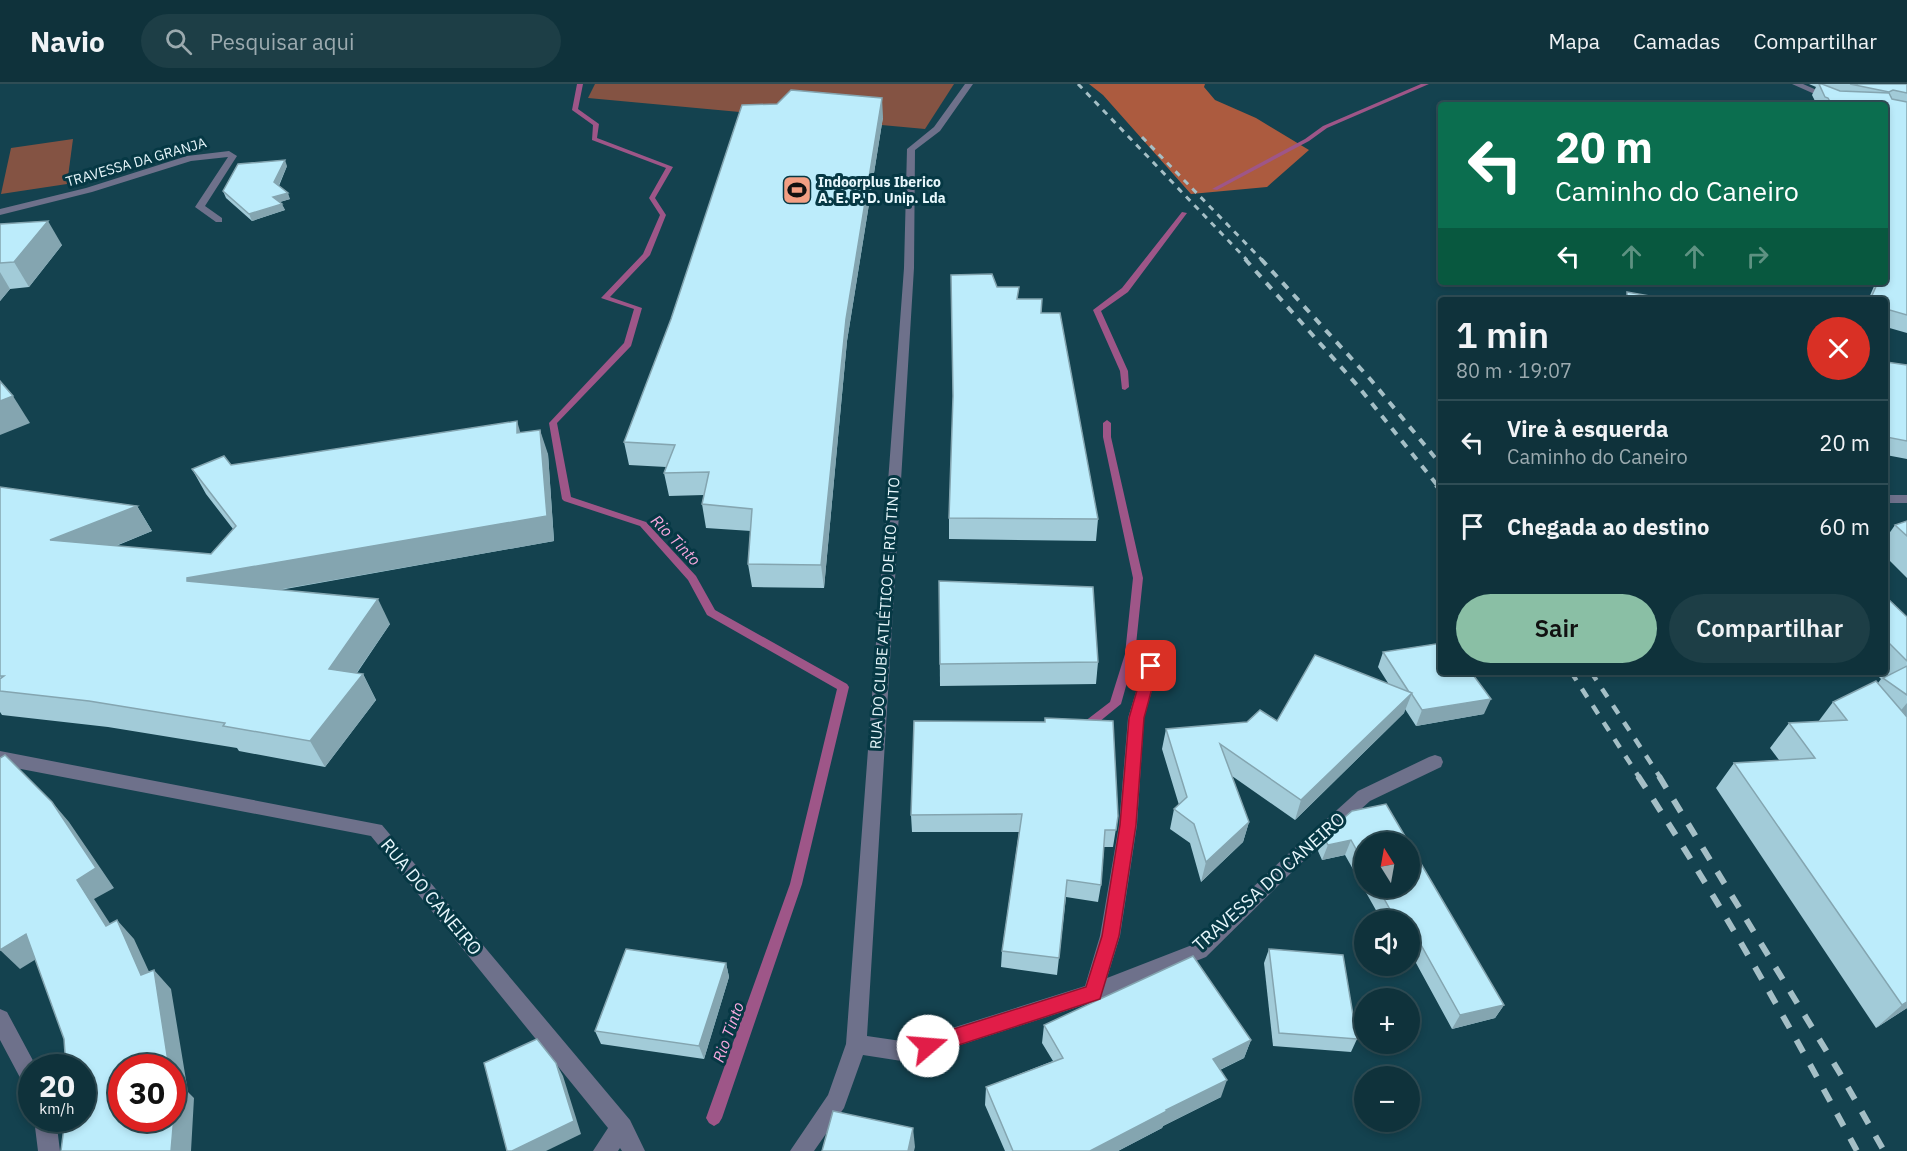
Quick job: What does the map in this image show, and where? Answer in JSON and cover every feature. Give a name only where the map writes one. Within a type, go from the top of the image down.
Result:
[{"type":"street","name":"RUA DO CLUBE ATLÉTICO DE RIO TINTO","points":[[801,1151],[836,1101],[856,1044],[909,268],[911,149],[937,129],[969,84]]},
{"type":"street","points":[[1796,84],[1834,99],[1845,100]]},
{"type":"street","name":"TRAVESSA DA GRANJA","points":[[0,212],[82,192],[190,158],[229,154],[233,156],[200,207],[219,220]]},
{"type":"street","points":[[1888,499],[1907,499]]},
{"type":"street","points":[[1093,993],[1110,936],[1128,825],[1136,718],[1151,666]]},
{"type":"street","name":"RUA DO CANEIRO","points":[[0,758],[376,830],[622,1128],[634,1151]]},
{"type":"street","name":"TRAVESSA DO CANEIRO","points":[[856,1044],[908,1052],[1093,993],[1199,951],[1293,860],[1364,796],[1435,762]]},
{"type":"street","points":[[0,1019],[18,1054]]},
{"type":"street","points":[[604,1151],[622,1128]]},
{"type":"street","points":[[47,1132],[49,1151]]},
{"type":"shaded area","points":[[595,84],[954,84],[925,129],[588,98]]},
{"type":"shaded area","points":[[1089,84],[1205,84],[1204,87],[1215,100],[1256,118],[1309,150],[1267,187],[1191,194],[1103,95]]},
{"type":"shaded area","points":[[73,139],[67,184],[1,194],[11,148]]},
{"type":"building","points":[[1819,84],[1840,91],[1889,93],[1892,99],[1907,102],[1907,315],[1888,310],[1888,297],[1871,297],[1877,285],[1888,285],[1888,102],[1830,102],[1825,97]]},
{"type":"building","points":[[1850,84],[1907,84],[1907,93],[1893,90],[1889,92]]},
{"type":"building","points":[[791,90],[882,98],[846,319],[821,565],[748,564],[752,509],[702,504],[709,472],[664,473],[675,445],[624,442],[671,319],[742,105],[777,104]]},
{"type":"building","points":[[285,160],[274,182],[288,193],[273,197],[282,204],[249,214],[223,191],[238,164]]},
{"type":"building","points":[[48,221],[14,262],[0,263],[0,224]]},
{"type":"building","points":[[992,274],[997,287],[1019,287],[1017,299],[1042,299],[1041,313],[1060,313],[1098,519],[949,518],[953,396],[951,275]]},
{"type":"building","points":[[1627,292],[1655,297],[1627,297]]},
{"type":"building","points":[[1888,362],[1907,365],[1907,441],[1888,437]]},
{"type":"building","points":[[0,381],[13,396],[0,401]]},
{"type":"building","points":[[517,421],[517,433],[540,430],[547,516],[187,578],[187,581],[378,599],[329,669],[363,674],[310,741],[223,726],[225,723],[89,701],[0,691],[0,679],[4,676],[0,676],[0,487],[137,506],[50,540],[211,554],[236,526],[192,469],[224,456],[231,465]]},
{"type":"building","points":[[1907,521],[1907,536],[1895,525]]},
{"type":"building","points":[[939,581],[1093,587],[1098,662],[940,664]]},
{"type":"building","points":[[1888,599],[1907,617],[1907,661],[1888,642]]},
{"type":"building","points":[[1438,644],[1438,675],[1473,675],[1491,699],[1422,710],[1383,652]]},
{"type":"building","points":[[1315,655],[1412,693],[1301,800],[1220,744],[1249,822],[1206,862],[1194,824],[1174,809],[1187,797],[1166,729],[1247,722],[1260,710],[1277,721]]},
{"type":"building","points":[[1907,666],[1907,695],[1883,678]]},
{"type":"building","points":[[1876,681],[1907,717],[1907,1002],[1902,1005],[1734,763],[1815,758],[1789,723],[1847,720],[1833,702]]},
{"type":"building","points":[[1045,718],[1113,721],[1118,816],[1116,830],[1105,830],[1101,885],[1067,880],[1059,958],[1002,951],[1022,814],[911,815],[914,721],[1045,722]]},
{"type":"building","points":[[5,755],[52,802],[96,868],[77,880],[106,926],[117,920],[141,975],[154,970],[167,1054],[108,1054],[108,1132],[173,1132],[171,1151],[61,1151],[63,1132],[96,1132],[96,1054],[65,1054],[64,1039],[26,934],[0,950],[0,758]]},
{"type":"building","points":[[1386,804],[1403,832],[1354,832],[1354,845],[1351,840],[1328,845],[1323,836],[1352,811]]},
{"type":"building","points":[[1420,862],[1504,1005],[1460,1015],[1420,943],[1420,910],[1390,910],[1384,898],[1420,898]]},
{"type":"building","points":[[626,949],[726,963],[699,1046],[595,1031]]},
{"type":"building","points":[[1269,949],[1343,955],[1354,1021],[1354,1039],[1279,1033]]},
{"type":"building","points":[[1193,956],[1251,1040],[1213,1059],[1227,1080],[1090,1151],[1013,1151],[986,1087],[1063,1058],[1044,1025]]},
{"type":"building","points":[[537,1039],[556,1063],[574,1121],[512,1151],[507,1151],[484,1063]]},
{"type":"building","points":[[833,1111],[913,1128],[908,1151],[822,1151]]},
{"type":"waterway","name":"Rio Tinto","points":[[580,84],[575,110],[596,124],[594,139],[670,167],[652,198],[663,215],[646,255],[605,298],[638,308],[628,344],[553,423],[567,499],[643,524],[692,578],[711,612],[843,687],[796,884],[714,1118]]},
{"type":"waterway","points":[[1215,189],[1307,140],[1325,127],[1426,84]]},
{"type":"waterway","points":[[1125,387],[1124,371],[1097,310],[1125,290],[1184,213]]},
{"type":"waterway","points":[[1084,728],[1115,704],[1130,654],[1138,578],[1107,437],[1107,423]]},
{"type":"railway","points":[[1078,84],[1247,260]]},
{"type":"railway","points":[[1142,137],[1262,260]]},
{"type":"railway","points":[[1245,259],[1357,385],[1438,486]]},
{"type":"railway","points":[[1261,259],[1371,380],[1438,461]]},
{"type":"railway","points":[[1573,675],[1639,777]]},
{"type":"railway","points":[[1593,675],[1660,777]]},
{"type":"railway","points":[[1638,776],[1752,961],[1857,1151]]},
{"type":"railway","points":[[1659,776],[1841,1075],[1884,1151]]},
{"type":"place","name":"Indoorplus Iberico A. E. P. D. Unip. Lda","points":[[797,190]]},
{"type":"route","points":[[928,1046],[1093,993],[1110,936],[1128,825],[1136,718],[1151,666]]}]
